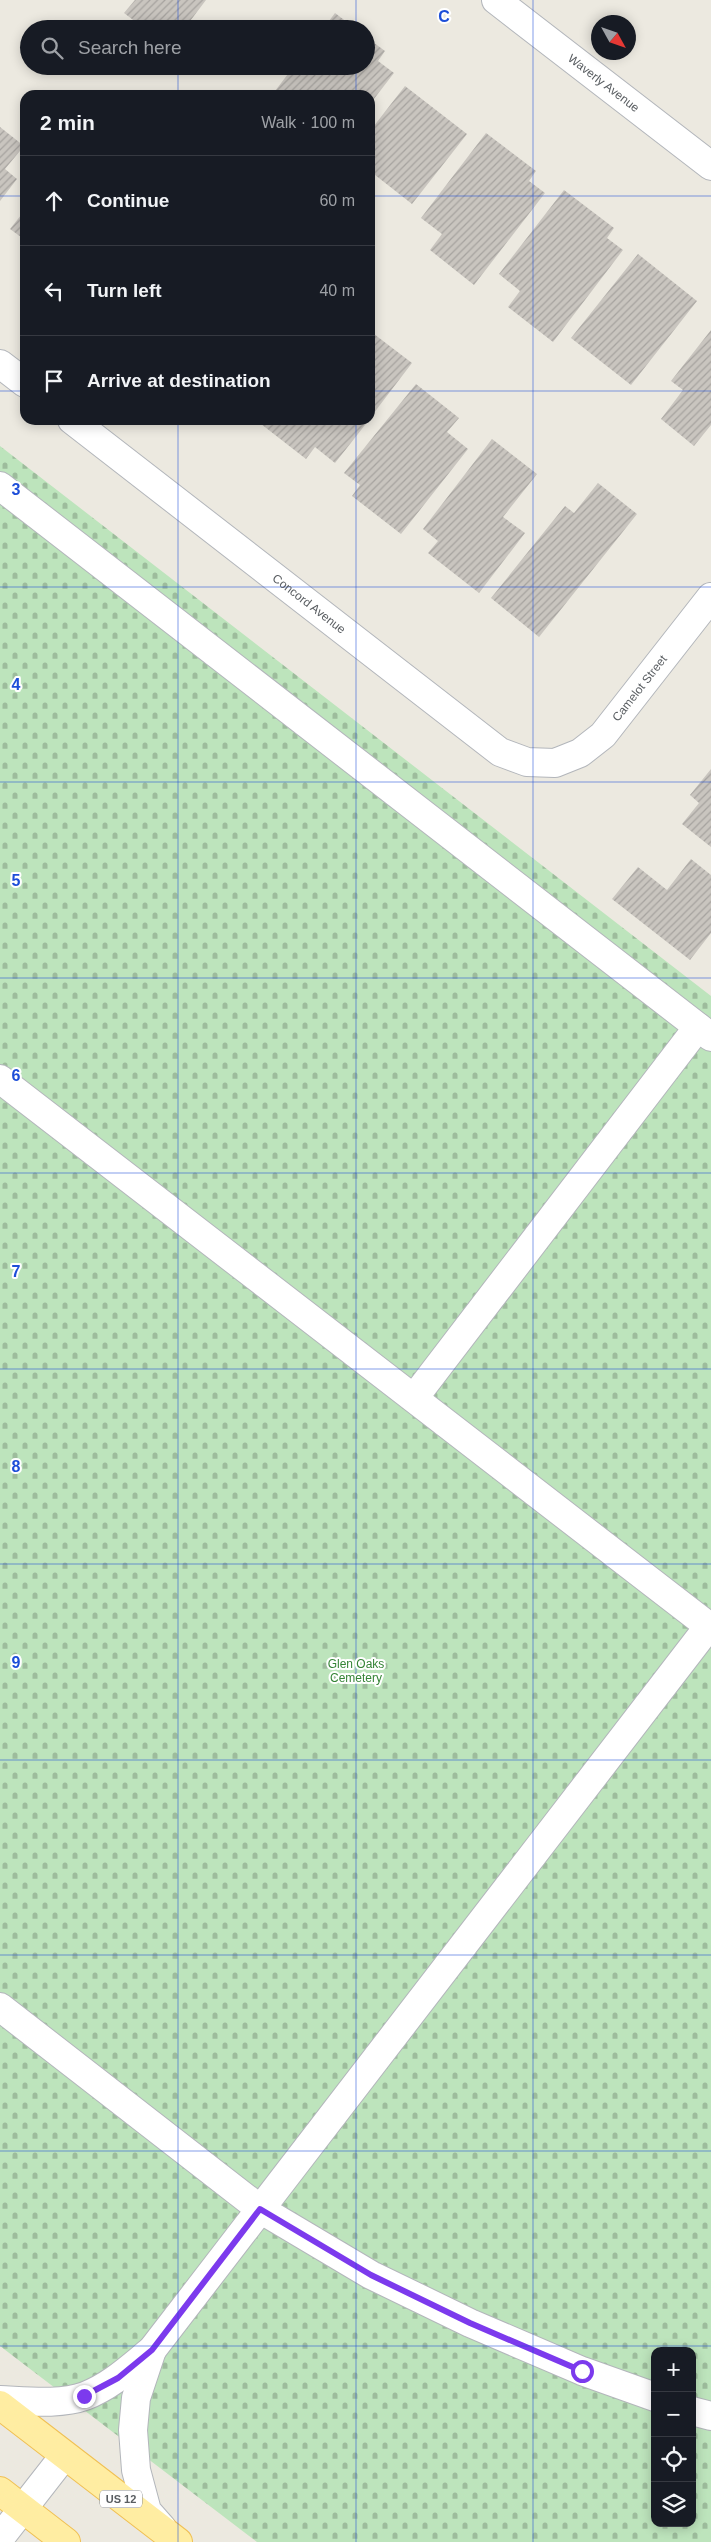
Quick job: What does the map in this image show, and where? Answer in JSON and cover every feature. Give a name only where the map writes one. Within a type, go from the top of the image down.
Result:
[{"type":"main road","name":"US 12","points":[[0,2405],[174,2539]]},
{"type":"main road","points":[[0,2491],[66,2542]]},
{"type":"street","name":"Waverly Avenue","points":[[496,0],[711,166]]},
{"type":"street","points":[[0,364],[20,380]]},
{"type":"street","name":"Concord Avenue","points":[[78,425],[500,752],[527,762],[555,763]]},
{"type":"street","points":[[0,486],[704,1032],[414,1398]]},
{"type":"street","name":"Camelot Street","points":[[555,763],[580,753],[603,735],[711,597]]},
{"type":"street","points":[[0,1079],[710,1627],[152,2350],[118,2378],[84,2396],[41,2402],[0,2400]]},
{"type":"street","points":[[0,2007],[260,2209],[371,2275],[470,2323],[582,2371],[651,2397]]},
{"type":"street","points":[[152,2350],[136,2398],[133,2430],[136,2470],[147,2512],[174,2539]]},
{"type":"street","points":[[696,2411],[711,2416]]},
{"type":"street","points":[[0,2538],[64,2456]]},
{"type":"green space","name":"Glen Oaks Cemetery","points":[[0,446],[711,996],[711,2542],[257,2542],[0,2346]]},
{"type":"building","points":[[135,0],[206,0],[191,20],[133,20],[124,13]]},
{"type":"building","points":[[335,13],[344,20],[330,20]]},
{"type":"building","points":[[375,44],[385,51],[378,61],[394,73],[375,98],[375,90],[276,90],[287,75],[375,75]]},
{"type":"building","points":[[405,86],[467,134],[412,204],[375,175],[375,125]]},
{"type":"building","points":[[0,127],[20,143],[20,151],[5,169],[17,179],[0,201]]},
{"type":"building","points":[[486,133],[536,171],[529,181],[545,193],[474,285],[430,250],[442,234],[421,218]]},
{"type":"building","points":[[564,190],[614,228],[607,238],[623,250],[553,342],[508,307],[520,291],[499,274]]},
{"type":"building","points":[[20,216],[20,236],[10,229]]},
{"type":"building","points":[[638,254],[697,301],[631,385],[571,338]]},
{"type":"building","points":[[711,330],[711,425],[694,446],[661,419],[683,390],[671,381]]},
{"type":"building","points":[[375,335],[412,363],[375,411]]},
{"type":"building","points":[[416,384],[459,418],[447,432],[468,449],[401,534],[352,496],[360,485],[344,473]]},
{"type":"building","points":[[262,425],[365,425],[335,463],[315,447],[306,459]]},
{"type":"building","points":[[492,439],[537,474],[503,517],[525,533],[479,593],[428,553],[438,541],[423,529]]},
{"type":"building","points":[[598,483],[637,514],[539,637],[491,598],[565,506],[574,513]]},
{"type":"building","points":[[711,769],[711,847],[682,824],[699,803],[690,795]]},
{"type":"building","points":[[691,859],[711,875],[711,933],[690,960],[612,899],[638,867],[667,890]]},
{"type":"route","points":[[84,2396],[118,2378],[152,2350],[260,2209],[371,2275],[470,2323],[582,2371]]}]
